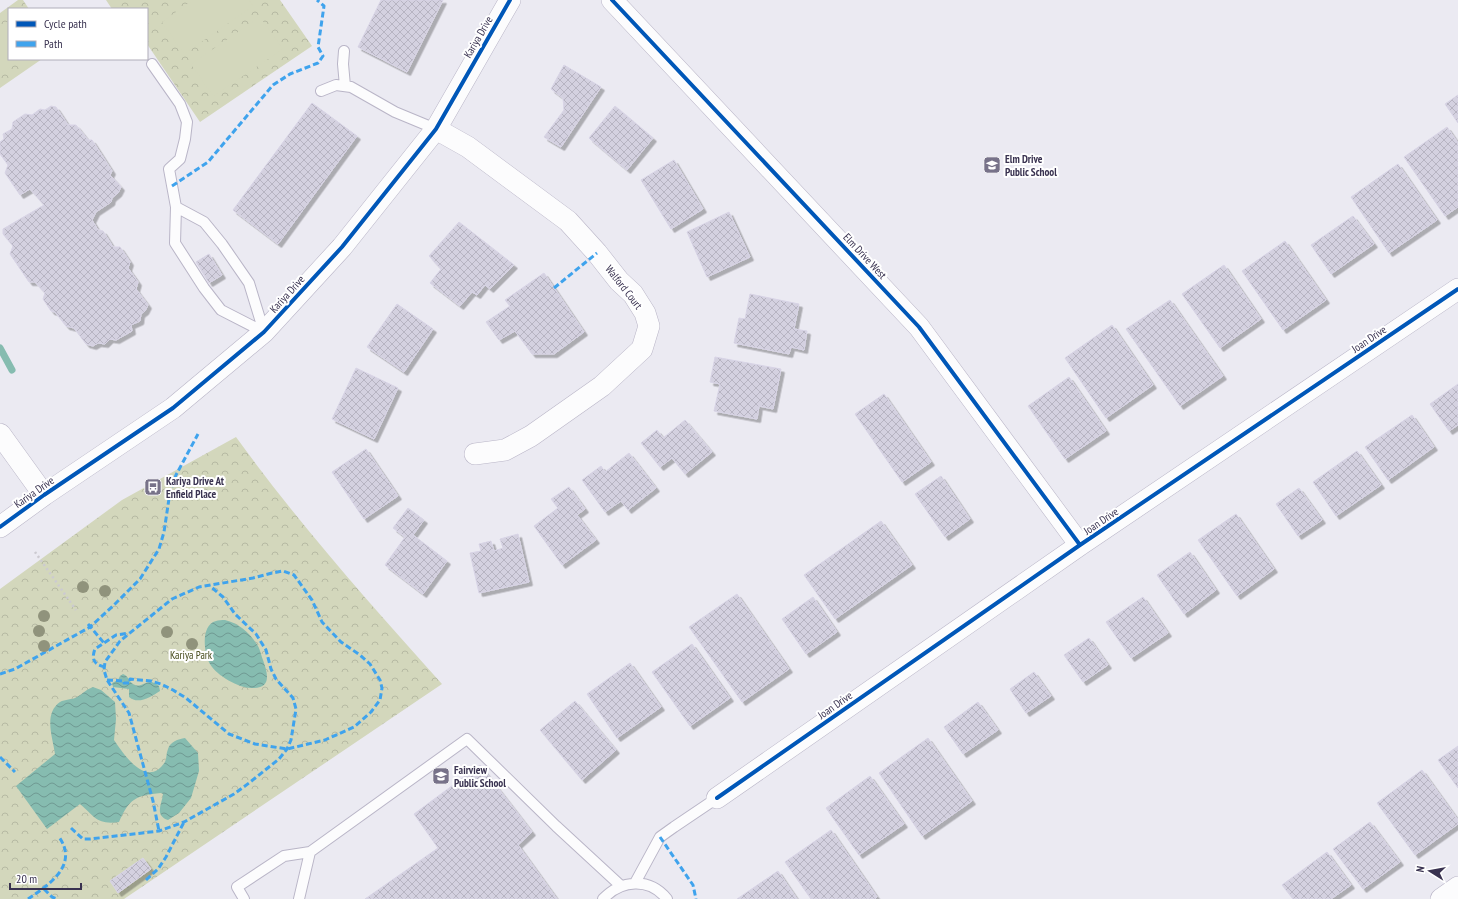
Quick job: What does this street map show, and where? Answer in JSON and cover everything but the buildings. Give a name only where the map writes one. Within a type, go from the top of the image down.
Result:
[{"type":"street","name":"Kariya Drive","points":[[0,527],[44,495],[173,408],[264,332],[342,247],[436,129],[510,0]]},
{"type":"street","name":"Elm Drive West","points":[[612,0],[919,327],[1080,545]]},
{"type":"street","name":"Walford Court","points":[[436,129],[468,147],[568,221],[633,294],[645,313],[649,326],[642,349],[602,386],[531,436],[505,450],[475,454]]},
{"type":"street","name":"Joan Drive","points":[[717,798],[1080,545],[1457,293]]},
{"type":"street","points":[[0,434],[44,495]]},
{"type":"street","points":[[1441,899],[1458,887]]},
{"type":"lane","points":[[344,51],[343,64],[345,86]]},
{"type":"lane","points":[[152,64],[180,104],[187,122],[180,160],[169,169],[176,207],[175,243],[220,310],[264,332]]},
{"type":"lane","points":[[321,91],[336,85],[351,87],[395,112],[436,129]]},
{"type":"lane","points":[[176,207],[204,222],[222,244],[249,283],[264,332]]},
{"type":"lane","points":[[244,899],[236,887],[284,856],[310,852],[467,740],[621,886]]},
{"type":"lane","points":[[635,883],[660,837],[717,798]]},
{"type":"lane","points":[[299,899],[310,852]]},
{"type":"lane","points":[[603,899],[611,891],[621,886],[635,883],[655,889],[667,899]]},
{"type":"path","points":[[35,552],[76,610]]},
{"type":"green space","points":[[18,0],[23,0],[28,8],[8,8],[8,60],[41,60],[0,88],[0,13]]},
{"type":"green space","points":[[106,0],[280,0],[312,46],[200,122],[148,45],[148,8],[111,8]]},
{"type":"green space","points":[[193,0],[249,0],[253,6],[184,54],[162,22]]},
{"type":"green space","points":[[260,17],[283,49],[213,96],[191,64]]},
{"type":"green space","points":[[8,22],[8,60],[21,60],[0,75],[0,27]]},
{"type":"green space","name":"Kariya Park","points":[[236,437],[310,532],[362,594],[442,684],[124,899],[0,899],[0,589],[122,500]]},
{"type":"water","points":[[225,620],[243,628],[257,645],[265,665],[267,675],[267,680],[262,686],[258,688],[251,688],[235,684],[218,673],[210,664],[205,647],[205,634],[207,628],[217,621]]},
{"type":"water","points":[[123,674],[127,676],[131,683],[135,685],[141,685],[149,682],[155,683],[159,686],[160,691],[153,696],[144,699],[133,699],[129,697],[129,689],[113,687],[112,683],[118,680]]},
{"type":"water","points":[[93,687],[101,690],[115,702],[116,719],[114,740],[124,754],[137,767],[144,771],[151,772],[158,769],[165,762],[167,751],[171,744],[182,738],[185,738],[198,753],[199,771],[191,798],[179,813],[168,820],[161,815],[160,812],[163,794],[161,793],[145,795],[134,800],[126,808],[119,822],[112,823],[101,821],[80,804],[47,829],[16,786],[55,754],[50,720],[55,707],[60,702],[75,698]]},
{"type":"waterway","points":[[0,348],[12,370]]},
{"type":"marked path","points":[[172,186],[208,162],[273,85],[290,74],[318,63],[323,56],[318,47],[324,6],[317,0]]},
{"type":"marked path","points":[[554,288],[597,253]]},
{"type":"marked path","points":[[0,674],[15,669],[90,627],[140,579],[159,549],[164,532],[170,492],[176,475],[198,434]]},
{"type":"marked path","points":[[107,680],[124,681],[124,683],[130,683],[130,679],[151,681],[161,684],[186,698],[229,734],[255,744],[287,749],[325,740],[354,727],[371,712],[380,700],[382,688],[380,680],[370,664],[341,642],[322,622],[312,600],[294,575],[283,571],[253,578],[199,587],[172,599],[120,641],[105,662],[104,670],[107,680],[129,713],[153,801],[159,831]]},
{"type":"marked path","points":[[71,828],[83,839],[90,839],[159,831],[184,822],[234,794],[279,759],[287,749],[291,740],[296,709],[293,698],[276,679],[271,669],[266,650],[256,634],[235,614],[223,597],[210,586]]},
{"type":"marked path","points":[[88,624],[104,643]]},
{"type":"marked path","points":[[105,667],[98,665],[94,661],[93,656],[95,649],[116,635],[129,633]]},
{"type":"marked path","points":[[0,757],[15,772]]},
{"type":"marked path","points":[[146,880],[158,869],[166,857],[184,822]]},
{"type":"marked path","points":[[28,899],[52,881],[64,865],[66,857],[64,847],[59,837]]},
{"type":"marked path","points":[[660,837],[693,885],[696,899]]},
{"type":"marked path","points":[[44,889],[52,897],[57,899]]},
{"type":"cycle path","points":[[0,527],[44,495],[173,408],[264,332],[342,247],[436,129],[510,0]]},
{"type":"cycle path","points":[[612,0],[919,327],[1080,545]]},
{"type":"cycle path","points":[[717,798],[1080,545],[1458,289]]},
{"type":"place","name":"Elm Drive Public School","points":[[992,165]]},
{"type":"place","name":"Kariya Drive At Enfield Place","points":[[153,487]]},
{"type":"place","name":"Fairview Public School","points":[[441,776]]}]
